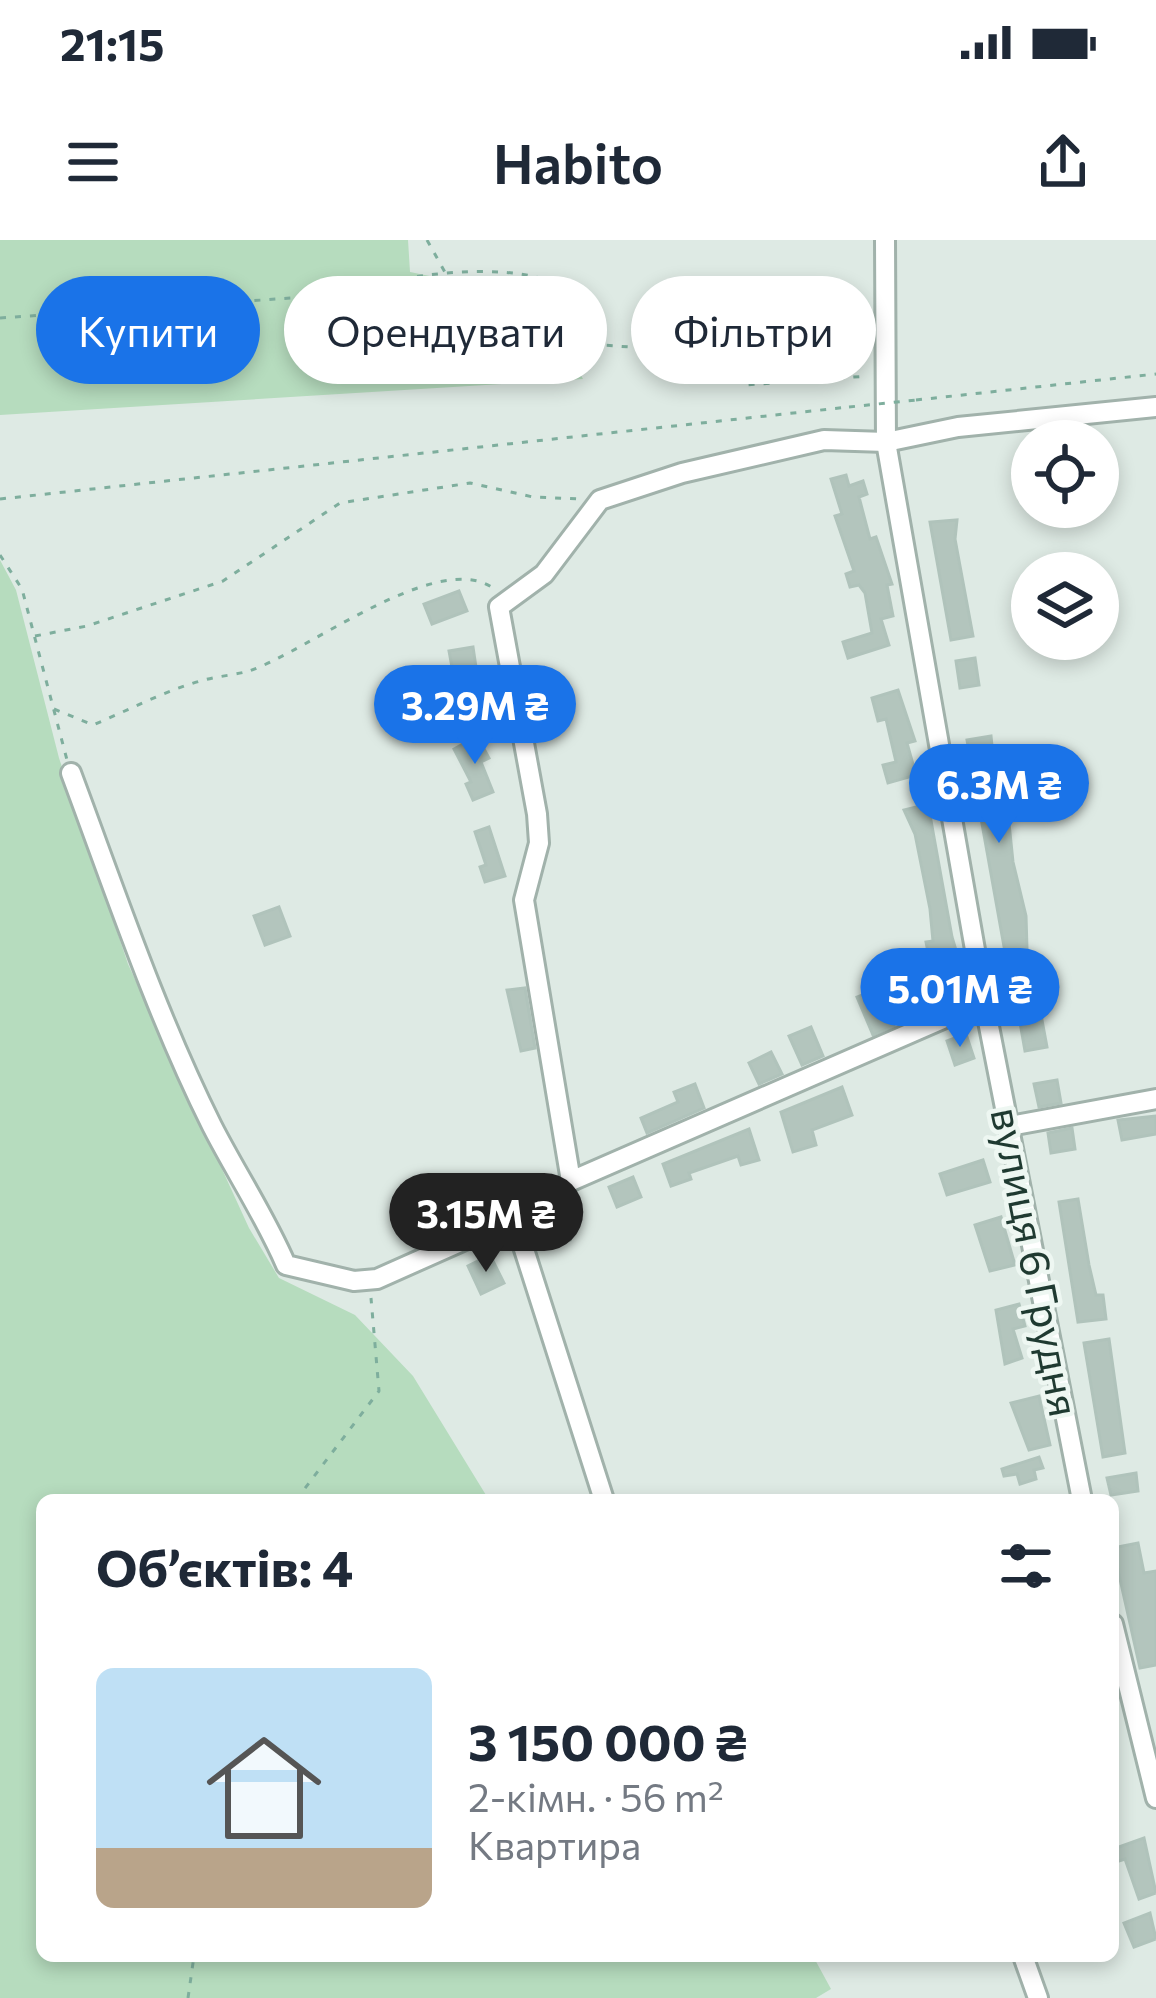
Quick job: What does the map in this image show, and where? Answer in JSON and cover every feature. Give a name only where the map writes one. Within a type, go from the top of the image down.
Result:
[{"type":"street","name":"вулиця 6 Грудня","points":[[885,240],[886,442],[984,1001],[1081,1494]]},
{"type":"street","points":[[571,1181],[524,900],[539,843],[504,603],[544,574],[600,500],[773,448],[824,440],[886,442],[958,427],[1156,407]]},
{"type":"street","points":[[71,773],[128,928],[212,1126],[264,1213],[286,1265],[354,1281],[377,1280],[514,1218],[571,1181],[984,1001]]},
{"type":"street","points":[[1010,1126],[1156,1099]]},
{"type":"street","points":[[514,1218],[602,1494]]},
{"type":"street","points":[[1119,1648],[1156,1798]]},
{"type":"street","points":[[1025,1962],[1038,1998]]},
{"type":"path","points":[[427,240],[447,276],[530,272],[539,276]]},
{"type":"path","points":[[0,318],[284,299]]},
{"type":"path","points":[[607,345],[672,350],[745,385],[886,374]]},
{"type":"path","points":[[0,499],[1156,374]]},
{"type":"path","points":[[35,636],[87,626],[223,581],[340,503],[470,483],[533,497],[600,500]]},
{"type":"path","points":[[0,555],[22,589],[71,773]]},
{"type":"path","points":[[54,709],[93,725],[201,681],[250,670],[354,617],[444,581],[468,576],[504,603]]},
{"type":"path","points":[[301,1494],[379,1391],[371,1297],[377,1280]]},
{"type":"path","points":[[188,1998],[193,1962]]},
{"type":"green space","points":[[0,240],[408,240],[410,272],[430,276],[284,276],[284,384],[502,384],[0,415]]},
{"type":"green space","points":[[0,560],[16,590],[59,758],[128,964],[249,1228],[279,1278],[355,1315],[413,1376],[485,1494],[36,1494],[36,1962],[816,1962],[831,1989],[816,1998],[0,1998]]},
{"type":"building","points":[[846,475],[849,486],[863,481],[867,494],[859,497],[870,539],[876,537],[892,584],[887,585],[893,616],[881,619],[889,645],[848,658],[843,642],[872,633],[865,593],[859,585],[850,587],[846,574],[854,571],[835,516],[842,514],[831,479]]},
{"type":"building","points":[[957,520],[955,539],[973,636],[951,640],[930,522]]},
{"type":"building","points":[[459,591],[467,611],[432,624],[424,604]]},
{"type":"building","points":[[473,647],[482,708],[460,710],[449,651]]},
{"type":"building","points":[[975,658],[979,685],[960,688],[956,661]]},
{"type":"building","points":[[898,690],[915,741],[907,743],[916,775],[888,783],[883,765],[896,762],[886,719],[878,721],[872,698]]},
{"type":"building","points":[[477,736],[489,758],[481,762],[493,792],[473,800],[466,784],[471,782],[454,749]]},
{"type":"building","points":[[991,736],[997,796],[1006,794],[1013,862],[1026,916],[1027,949],[1005,952],[967,740]]},
{"type":"building","points":[[928,804],[952,937],[969,993],[951,1000],[944,970],[932,972],[926,942],[933,941],[930,909],[915,834],[904,810]]},
{"type":"building","points":[[489,827],[505,876],[485,882],[480,867],[486,865],[475,832]]},
{"type":"building","points":[[279,907],[290,936],[265,945],[254,916]]},
{"type":"building","points":[[525,988],[535,1048],[521,1051],[507,990]]},
{"type":"building","points":[[1044,988],[1047,1002],[1039,1004],[1047,1047],[1025,1051],[1015,994]]},
{"type":"building","points":[[878,989],[894,1026],[873,1035],[857,997]]},
{"type":"building","points":[[811,1027],[823,1056],[802,1065],[789,1036]]},
{"type":"building","points":[[966,1034],[974,1058],[955,1065],[947,1041]]},
{"type":"building","points":[[771,1052],[782,1074],[759,1084],[749,1063]]},
{"type":"building","points":[[1057,1080],[1061,1103],[1039,1107],[1034,1084]]},
{"type":"building","points":[[695,1084],[704,1108],[647,1133],[641,1118],[678,1102],[674,1092]]},
{"type":"building","points":[[842,1087],[852,1115],[812,1130],[816,1145],[793,1152],[781,1112]]},
{"type":"building","points":[[1156,1116],[1156,1134],[1122,1140],[1118,1120]]},
{"type":"building","points":[[1072,1128],[1075,1149],[1051,1153],[1048,1133]]},
{"type":"building","points":[[749,1129],[759,1160],[741,1165],[738,1156],[689,1173],[691,1179],[671,1186],[663,1164]]},
{"type":"building","points":[[983,1160],[990,1182],[947,1195],[940,1174]]},
{"type":"building","points":[[633,1177],[641,1197],[617,1207],[609,1187]]},
{"type":"building","points":[[487,1184],[498,1210],[488,1215],[482,1202],[468,1208],[462,1194]]},
{"type":"building","points":[[1078,1199],[1096,1295],[1103,1295],[1106,1319],[1078,1322],[1059,1202]]},
{"type":"building","points":[[455,1202],[464,1223],[443,1233],[433,1213]]},
{"type":"building","points":[[562,1216],[570,1240],[552,1246],[543,1222]]},
{"type":"building","points":[[1001,1217],[1015,1265],[990,1271],[975,1225]]},
{"type":"building","points":[[490,1255],[504,1283],[481,1294],[468,1266]]},
{"type":"building","points":[[1019,1304],[1025,1326],[1013,1329],[1022,1358],[1005,1364],[996,1310]]},
{"type":"building","points":[[1109,1339],[1125,1453],[1103,1457],[1084,1343]]},
{"type":"building","points":[[1039,1396],[1050,1445],[1029,1450],[1011,1403]]},
{"type":"building","points":[[1039,1457],[1043,1468],[1034,1470],[1036,1479],[1020,1484],[1017,1474],[1004,1476],[1002,1469]]},
{"type":"building","points":[[1136,1473],[1138,1491],[1111,1494],[1107,1478]]},
{"type":"building","points":[[1138,1543],[1144,1573],[1156,1571],[1156,1665],[1140,1668],[1119,1575],[1119,1547]]},
{"type":"building","points":[[1144,1838],[1156,1893],[1139,1899],[1125,1859],[1119,1861],[1119,1847]]},
{"type":"building","points":[[1150,1913],[1156,1939],[1134,1947],[1124,1923]]}]
